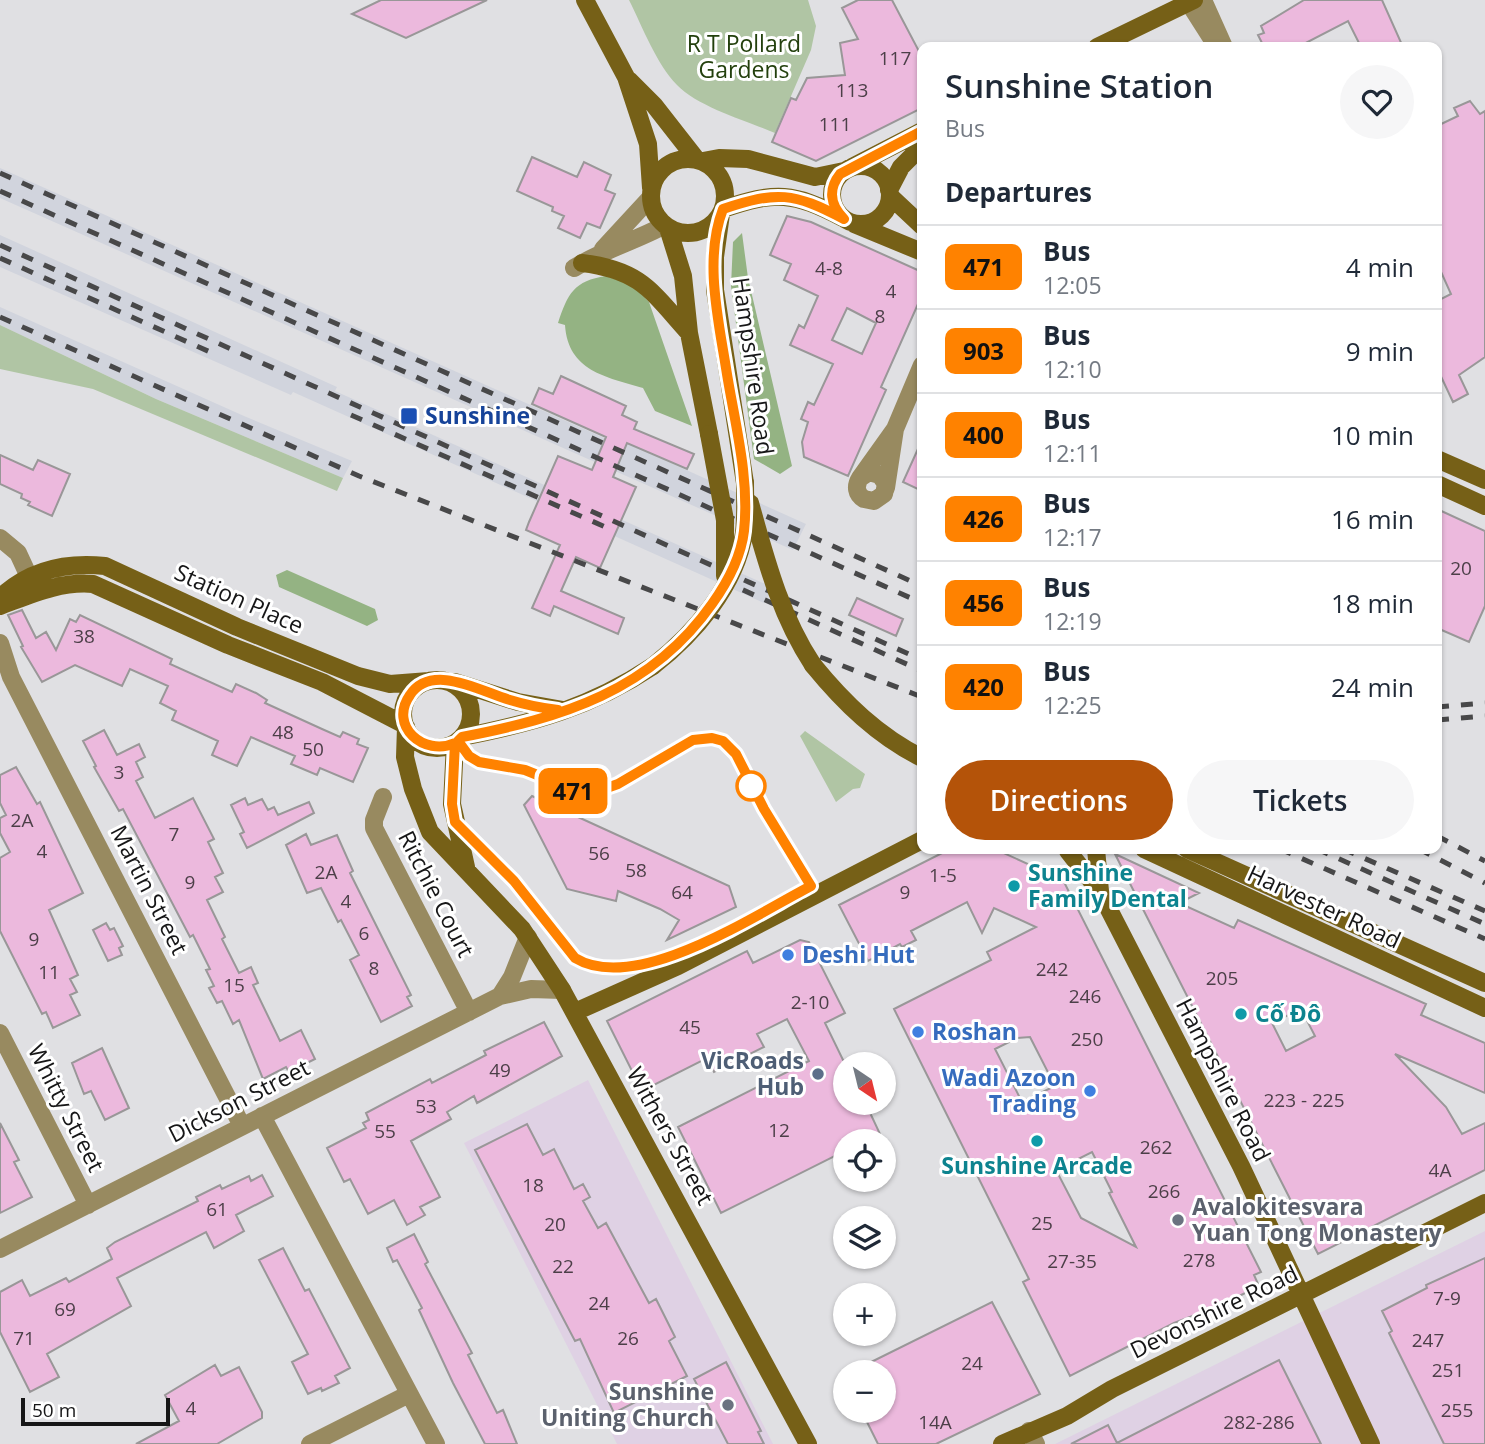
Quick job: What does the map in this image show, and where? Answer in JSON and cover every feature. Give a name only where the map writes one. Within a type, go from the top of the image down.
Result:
[{"type":"street","points":[[585,0],[626,77],[648,144],[655,213],[666,226],[683,276],[689,333],[725,520],[722,590]]},
{"type":"street","points":[[1107,42],[1193,1]]},
{"type":"street","points":[[1193,1],[1214,42]]},
{"type":"street","points":[[1193,1],[1221,42]]},
{"type":"street","points":[[626,77],[654,105],[700,160],[721,177],[726,193],[722,212]]},
{"type":"street","points":[[917,134],[846,170],[837,178],[832,192],[834,207],[846,220],[865,223],[876,219],[887,207],[901,167],[917,151]]},
{"type":"street","points":[[600,252],[651,194],[656,177],[667,165],[681,159],[748,159],[815,177],[860,166],[872,168],[885,179],[890,193],[917,221]]},
{"type":"street","points":[[689,333],[636,278],[612,267],[578,265],[600,252],[630,243],[666,226],[685,234],[702,231],[722,212],[766,196],[783,196],[813,203],[917,250]]},
{"type":"street","name":"Hampshire Road","points":[[722,212],[715,257],[715,290],[738,446],[744,483],[780,602],[796,639],[813,665],[859,715],[892,741],[917,755]]},
{"type":"street","points":[[895,429],[886,488],[883,477],[876,473],[869,472],[860,478],[895,429],[917,377]]},
{"type":"street","points":[[1442,461],[1485,480]]},
{"type":"street","name":"Hampshire Road","points":[[458,740],[534,723],[570,710],[616,689],[653,666],[689,633],[722,590],[744,535],[744,483]]},
{"type":"street","points":[[1442,486],[1485,506]]},
{"type":"street","points":[[0,538],[13,546],[33,585]]},
{"type":"street","name":"Station Place","points":[[33,585],[70,565],[116,569],[237,627],[358,676],[390,684],[435,680]]},
{"type":"street","name":"Station Place","points":[[33,585],[93,584],[228,645],[322,682],[406,726]]},
{"type":"street","points":[[0,598],[33,585]]},
{"type":"street","points":[[0,606],[33,585]]},
{"type":"street","points":[[228,645],[237,627]]},
{"type":"street","name":"Martin Street","points":[[0,643],[6,671],[242,1126]]},
{"type":"street","points":[[435,680],[462,690],[470,705],[470,722],[458,740],[444,747],[427,746],[412,737],[406,726],[404,711],[408,698],[417,687],[435,680],[518,702],[570,710]]},
{"type":"street","name":"Withers Street","points":[[406,726],[405,757],[420,811],[435,839],[466,867],[528,937],[562,990],[808,1444]]},
{"type":"street","name":"Withers Street","points":[[458,740],[452,804],[466,867]]},
{"type":"street","name":"Ritchie Court","points":[[383,797],[373,820],[374,828],[469,1012]]},
{"type":"street","points":[[575,1012],[678,966],[917,843]]},
{"type":"street","name":"Hampshire Road","points":[[1069,854],[1100,892],[1241,1166],[1251,1192],[1304,1295],[1334,1369],[1371,1444]]},
{"type":"street","name":"Hampshire Road","points":[[1094,854],[1100,892]]},
{"type":"street","name":"Harvester Road","points":[[1155,854],[1485,1008]]},
{"type":"street","name":"Harvester Road","points":[[1197,854],[1485,983]]},
{"type":"street","points":[[500,996],[512,977],[528,937]]},
{"type":"street","name":"Dickson Street","points":[[0,1249],[500,996],[531,989],[562,990]]},
{"type":"street","name":"Whitty Street","points":[[0,1033],[88,1205]]},
{"type":"street","points":[[262,1116],[436,1444]]},
{"type":"street","name":"Devonshire Road","points":[[1002,1444],[1032,1437],[1112,1389],[1485,1203]]},
{"type":"street","points":[[310,1444],[409,1394]]},
{"type":"shaded area","points":[[0,168],[609,440],[611,436],[806,524],[793,550],[0,198]]},
{"type":"shaded area","points":[[0,235],[337,387],[335,391],[774,588],[764,603],[293,392],[291,395],[0,267]]},
{"type":"shaded area","points":[[0,307],[352,461],[343,478],[156,399],[0,325]]},
{"type":"shaded area","points":[[588,1080],[773,1444],[617,1444],[464,1143]]},
{"type":"shaded area","points":[[1485,1231],[1485,1444],[1055,1444]]},
{"type":"green space","name":"R T Pollard Gardens","points":[[629,0],[808,0],[816,26],[811,50],[775,133],[710,107],[677,85],[656,56]]},
{"type":"green space","points":[[742,233],[748,278],[792,466],[780,474],[754,459],[731,286],[733,242]]},
{"type":"green space","points":[[606,276],[633,285],[649,302],[692,426],[655,411],[643,388],[591,370],[573,353],[565,325],[558,323],[565,304],[579,285]]},
{"type":"green space","points":[[0,325],[156,399],[343,478],[337,491],[93,389],[0,369]]},
{"type":"green space","points":[[287,570],[375,609],[378,620],[367,626],[279,587],[276,575]]},
{"type":"green space","points":[[805,731],[865,774],[860,788],[853,789],[836,802],[800,736]]},
{"type":"building","points":[[381,0],[487,0],[406,38],[352,14]]},
{"type":"building","points":[[858,0],[892,0],[917,48],[917,110],[816,161],[772,142],[791,98],[796,100],[807,78],[845,75],[840,43],[858,39],[842,8]]},
{"type":"building","points":[[1304,0],[1382,0],[1401,42],[1358,42],[1348,21],[1308,42],[1262,42],[1258,35],[1264,33],[1261,26]]},
{"type":"building","points":[[1470,101],[1480,114],[1485,111],[1485,357],[1459,375],[1468,394],[1453,402],[1442,379],[1442,298],[1451,294],[1442,274],[1442,124],[1458,116],[1454,108]]},
{"type":"building","points":[[532,157],[577,177],[584,162],[611,175],[605,190],[615,194],[600,228],[587,223],[580,238],[558,228],[564,216],[552,211],[553,207],[517,191]]},
{"type":"building","points":[[787,216],[811,222],[917,270],[917,306],[881,387],[886,390],[848,476],[804,457],[802,442],[808,422],[801,419],[808,402],[814,405],[833,364],[790,345],[799,325],[804,328],[818,296],[784,280],[791,264],[770,255]],"holes":[[[847,308],[876,323],[862,354],[832,340]]]},
{"type":"building","points":[[561,376],[626,406],[622,415],[637,422],[634,429],[694,454],[687,469],[627,443],[613,477],[636,487],[600,568],[576,557],[561,591],[624,618],[618,634],[554,606],[550,616],[532,608],[560,545],[526,530],[529,522],[558,456],[592,470],[606,437],[532,404],[539,388],[553,394]]},
{"type":"building","points":[[917,451],[917,489],[903,482]]},
{"type":"building","points":[[0,455],[33,470],[38,460],[70,474],[52,516],[28,505],[30,502],[21,498],[22,494],[0,484]]},
{"type":"building","points":[[1442,511],[1485,531],[1485,606],[1469,642],[1442,630]]},
{"type":"building","points":[[857,598],[903,619],[896,636],[849,615]]},
{"type":"building","points":[[22,610],[36,638],[46,632],[56,650],[70,619],[76,622],[80,615],[172,659],[170,664],[232,692],[236,684],[267,700],[265,703],[322,729],[340,737],[343,732],[359,739],[357,744],[368,748],[353,782],[320,768],[317,775],[291,764],[295,756],[251,737],[237,766],[212,755],[218,741],[172,720],[176,711],[160,703],[168,686],[130,669],[122,686],[75,665],[42,682],[21,647],[23,646],[8,615]]},
{"type":"building","points":[[104,730],[117,755],[139,744],[145,757],[136,762],[143,777],[136,781],[155,818],[193,798],[214,839],[208,842],[223,873],[215,877],[223,892],[207,900],[225,937],[222,939],[239,973],[251,967],[258,983],[253,985],[280,1041],[301,1030],[315,1059],[289,1072],[286,1067],[263,1079],[239,1020],[233,1024],[222,1001],[217,1003],[209,988],[214,986],[206,970],[210,969],[193,935],[190,937],[123,809],[119,811],[94,767],[96,766],[83,741]]},
{"type":"building","points":[[16,767],[37,804],[40,802],[83,893],[49,910],[78,975],[70,979],[77,992],[70,995],[80,1015],[53,1028],[46,1012],[42,1014],[0,931],[0,858],[10,852],[0,833],[0,818],[6,815],[0,803],[0,775]]},
{"type":"building","points":[[532,796],[729,886],[736,907],[667,940],[679,920],[660,909],[618,891],[616,901],[567,889],[524,805]]},
{"type":"building","points":[[245,798],[248,805],[262,799],[268,810],[274,807],[278,815],[309,802],[314,813],[247,848],[240,834],[244,832],[231,805]]},
{"type":"building","points":[[306,834],[311,845],[337,835],[353,871],[350,873],[411,995],[407,997],[412,1006],[381,1022],[350,960],[359,955],[341,920],[338,922],[321,888],[307,893],[286,845]]},
{"type":"building","points":[[940,854],[1006,854],[1063,880],[1261,1272],[1254,1275],[1259,1286],[1196,1318],[1195,1315],[1174,1323],[1070,1376],[1023,1282],[1029,1279],[894,1009],[991,960],[987,952],[1036,927],[994,908],[982,933],[967,902],[911,931],[916,940],[902,947],[900,944],[868,961],[839,905]],"holes":[[[1030,1037],[1055,1086],[1022,1102],[995,1049],[1017,1038]],[[1092,1152],[1112,1192],[1109,1193],[1136,1247],[1081,1218],[1056,1170]]]},
{"type":"building","points":[[1115,854],[1199,893],[1179,903],[1234,928],[1238,920],[1426,1004],[1421,1015],[1485,1043],[1485,1093],[1395,1054],[1446,1107],[1462,1134],[1485,1123],[1485,1170],[1318,1254]],"holes":[[[1301,1009],[1315,1036],[1286,1051],[1272,1023]]]},
{"type":"building","points":[[106,923],[110,930],[114,928],[123,946],[119,948],[122,955],[108,961],[93,930]]},
{"type":"building","points":[[800,940],[809,942],[845,1013],[825,1023],[839,1052],[833,1052],[833,1115],[871,1115],[878,1129],[833,1129],[833,1157],[721,1213],[678,1127],[809,1061],[787,1019],[757,1034],[764,1047],[714,1072],[707,1058],[642,1091],[607,1021],[747,951],[753,963]]},
{"type":"building","points":[[544,1022],[562,1056],[477,1103],[474,1096],[447,1112],[451,1119],[411,1141],[440,1197],[420,1207],[425,1215],[407,1225],[394,1200],[368,1214],[350,1179],[344,1182],[327,1148],[366,1128],[363,1123],[369,1120],[366,1113],[430,1079],[432,1083],[486,1055],[484,1051]]},
{"type":"building","points":[[102,1048],[129,1108],[105,1120],[91,1091],[84,1094],[72,1063]]},
{"type":"building","points":[[0,1123],[19,1160],[14,1162],[32,1197],[0,1213]]},
{"type":"building","points":[[527,1124],[543,1155],[554,1149],[574,1189],[583,1184],[590,1197],[583,1201],[598,1228],[606,1223],[649,1303],[656,1299],[675,1337],[669,1341],[687,1376],[614,1413],[580,1339],[575,1341],[475,1150]]},
{"type":"building","points":[[262,1175],[273,1196],[236,1215],[244,1231],[214,1248],[206,1232],[117,1278],[131,1306],[47,1354],[59,1377],[30,1392],[0,1332],[0,1292],[22,1280],[30,1296],[66,1278],[69,1282],[112,1259],[107,1248],[115,1242],[198,1201],[196,1197],[220,1185],[222,1189],[249,1176],[251,1181]]},
{"type":"building","points":[[414,1234],[428,1262],[425,1264],[472,1353],[468,1355],[497,1413],[503,1410],[517,1444],[485,1444],[419,1310],[422,1308],[397,1260],[393,1262],[387,1248]]},
{"type":"building","points":[[283,1248],[305,1291],[309,1289],[350,1368],[335,1376],[339,1383],[322,1391],[321,1388],[308,1394],[292,1362],[308,1354],[259,1260]]},
{"type":"building","points":[[1485,1258],[1485,1444],[1444,1444],[1389,1333],[1392,1331],[1382,1311],[1427,1288],[1426,1285]]},
{"type":"building","points":[[992,1302],[1040,1394],[936,1444],[878,1444],[868,1423],[896,1423],[896,1360],[875,1360]]},
{"type":"building","points":[[1279,1360],[1321,1444],[1071,1444],[1108,1425],[1117,1443]]},
{"type":"building","name":"Sunshine Uniting Church","points":[[726,1362],[761,1431],[758,1432],[764,1444],[728,1444],[694,1379]]},
{"type":"building","points":[[215,1365],[221,1376],[239,1367],[262,1412],[262,1418],[217,1444],[136,1444],[179,1421],[165,1395]]},
{"type":"railway","points":[[0,173],[917,584]]},
{"type":"railway","points":[[0,191],[917,601]]},
{"type":"railway","points":[[0,245],[917,658]]},
{"type":"railway","points":[[0,258],[210,352]]},
{"type":"railway","points":[[0,317],[359,476],[917,695]]},
{"type":"railway","points":[[351,415],[610,529]]},
{"type":"railway","points":[[721,580],[917,669]]},
{"type":"railway","points":[[1442,707],[1485,703]]},
{"type":"railway","points":[[1442,720],[1485,716]]},
{"type":"railway","points":[[1442,839],[1485,861]]},
{"type":"railway","points":[[1291,854],[1485,939]]},
{"type":"railway","points":[[1328,854],[1485,924]]},
{"type":"railway","points":[[1354,854],[1485,911]]},
{"type":"railway","points":[[1429,854],[1485,883]]},
{"type":"bus line","name":"471","points":[[558,710],[518,702],[455,682],[435,680],[423,683],[412,692],[405,704],[404,718],[412,737],[421,744],[438,748],[455,743],[452,804],[455,822],[514,881],[575,958],[587,964],[616,969],[660,961],[811,886],[764,809],[736,754],[723,741],[712,738],[693,740],[668,752],[618,784],[587,795],[525,770],[479,762],[469,756],[458,741],[462,737],[534,723],[598,699],[662,659],[704,615],[722,590],[735,561],[744,535],[745,522],[744,483],[715,290],[715,257],[723,209],[766,196],[783,196],[813,203],[844,219],[832,202],[833,187],[840,174],[917,133]]},
{"type":"place","name":"Sunshine","points":[[409,416]]},
{"type":"place","name":"Sunshine Family Dental","points":[[1014,886]]},
{"type":"place","name":"Deshi Hut","points":[[788,955]]},
{"type":"place","name":"Cố Đô","points":[[1241,1014]]},
{"type":"place","name":"Roshan","points":[[918,1032]]},
{"type":"place","name":"VicRoads Hub","points":[[818,1074]]},
{"type":"place","name":"Wadi Azoon Trading","points":[[1090,1091]]},
{"type":"place","name":"Sunshine Arcade","points":[[1037,1141]]},
{"type":"place","name":"Avalokitesvara Yuan Tong Monastery","points":[[1178,1220]]},
{"type":"place","name":"Sunshine Uniting Church","points":[[728,1405]]}]
